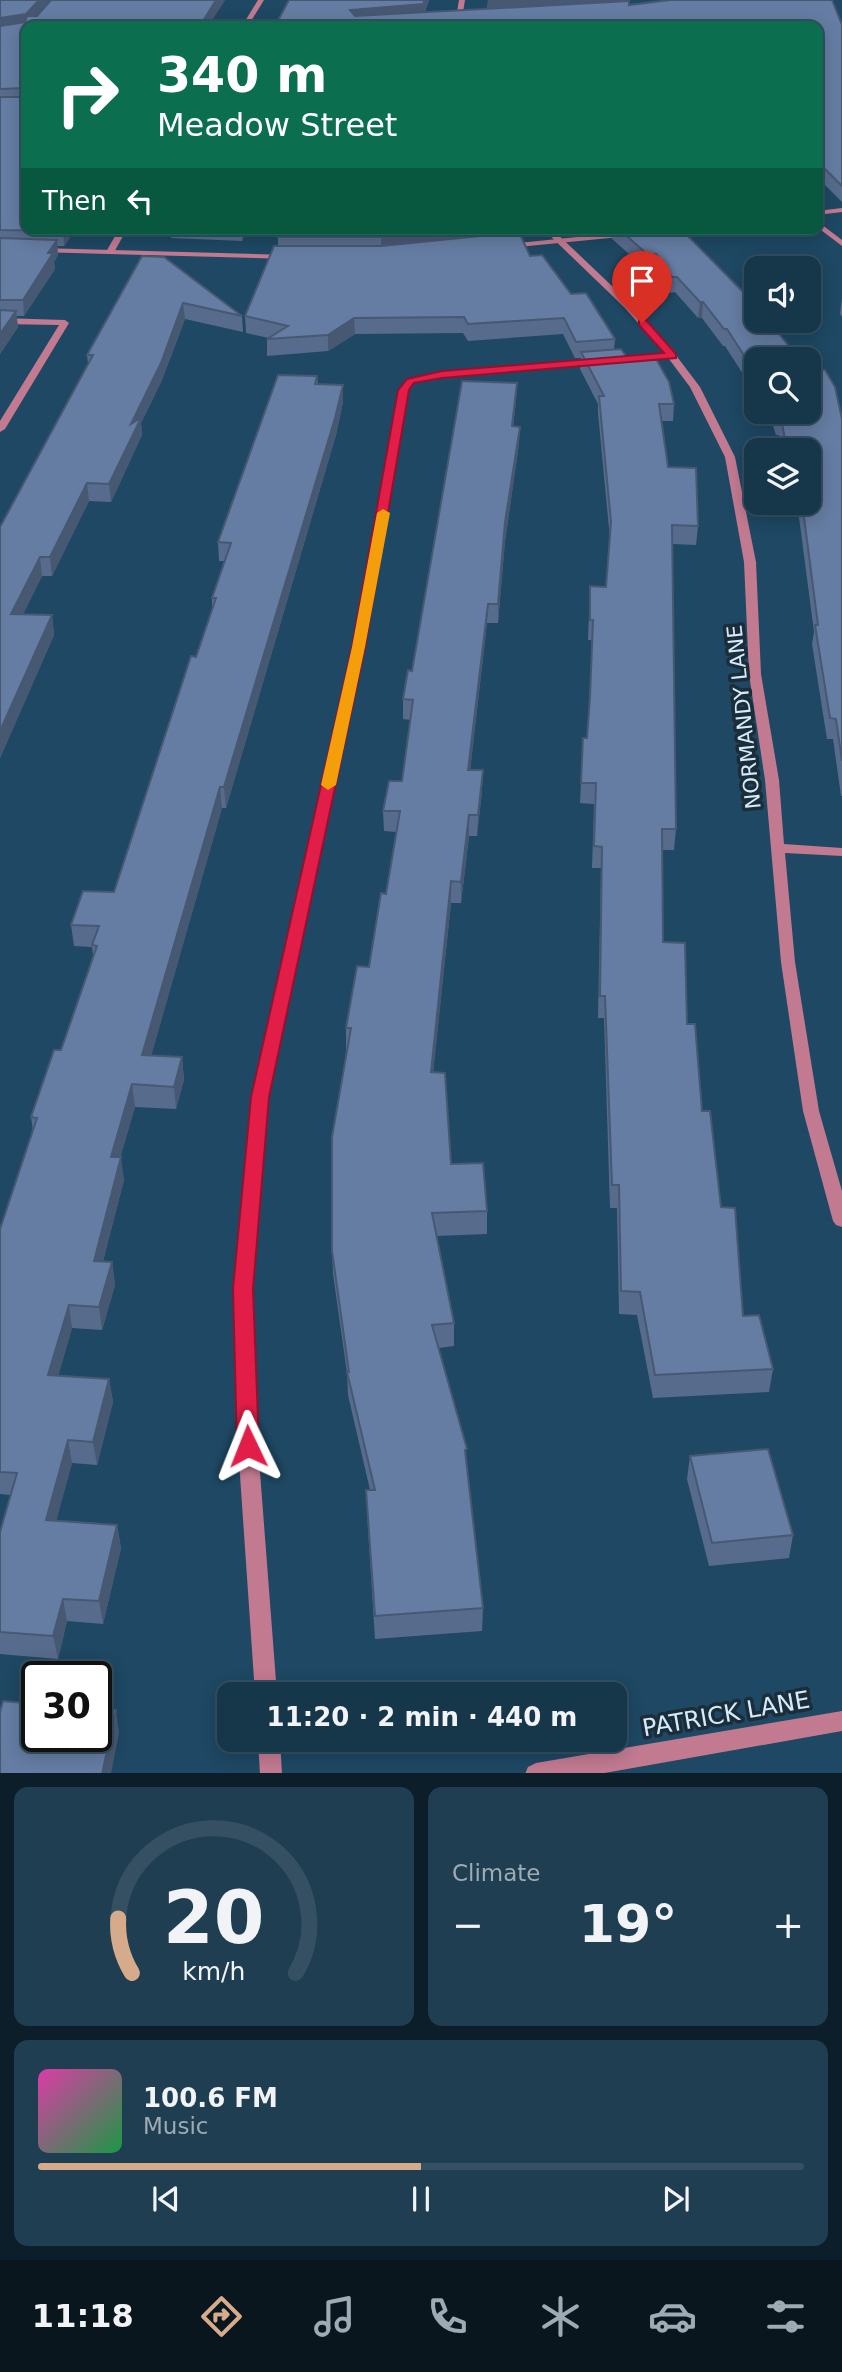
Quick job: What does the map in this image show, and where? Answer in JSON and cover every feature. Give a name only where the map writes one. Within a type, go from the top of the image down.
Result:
[{"type":"street","points":[[248,21],[261,0]]},
{"type":"street","points":[[460,18],[462,0]]},
{"type":"street","points":[[446,19],[473,17]]},
{"type":"street","points":[[823,213],[842,211]]},
{"type":"street","points":[[823,228],[842,244]]},
{"type":"street","points":[[110,252],[120,235]]},
{"type":"street","name":"NORMANDY LANE","points":[[554,235],[628,306],[672,356],[695,387],[730,457],[750,562],[755,674],[772,780],[788,962],[811,1111],[842,1221]]},
{"type":"street","points":[[491,247],[616,235]]},
{"type":"street","points":[[27,250],[298,258]]},
{"type":"street","points":[[0,321],[65,323],[0,429]]},
{"type":"street","points":[[264,1682],[248,1446],[243,1289],[260,1097],[359,647],[404,390],[410,381],[442,374],[672,356]]},
{"type":"street","points":[[778,848],[842,852]]},
{"type":"street","name":"PATRICK LANE","points":[[536,1773],[842,1721]]},
{"type":"street","points":[[270,1752],[271,1773]]},
{"type":"building","points":[[0,0],[39,0],[26,14],[0,18]]},
{"type":"building","points":[[51,0],[216,0],[203,21],[25,21],[27,16],[37,16]]},
{"type":"building","points":[[289,0],[425,0],[423,4],[350,10],[355,16],[629,1],[629,5],[670,0],[832,0],[842,25],[842,186],[823,167],[823,21],[278,21]]},
{"type":"building","points":[[21,23],[21,88],[0,89],[0,26]]},
{"type":"building","points":[[0,97],[21,97],[21,230],[0,230]]},
{"type":"building","points":[[279,235],[401,235],[381,237],[278,237]]},
{"type":"building","points":[[489,235],[520,235],[530,256],[542,255],[571,294],[586,293],[615,339],[576,342],[564,318],[468,324],[464,317],[354,318],[328,335],[267,339],[288,326],[245,316],[274,246],[381,246]]},
{"type":"building","points":[[626,235],[687,235],[744,293],[744,333],[778,333],[789,347],[744,347],[744,355],[727,329],[724,329],[703,302],[677,277],[672,277],[656,254],[648,255]]},
{"type":"building","points":[[0,238],[57,240],[48,253],[53,253],[23,300],[0,300]]},
{"type":"building","points":[[142,256],[164,257],[242,316],[183,303],[161,363],[131,424],[141,418],[109,484],[87,483],[50,557],[40,557],[11,614],[52,615],[0,731],[0,527],[93,355],[87,355]]},
{"type":"building","points":[[0,310],[16,311],[0,334]]},
{"type":"building","points":[[621,349],[628,359],[655,357],[669,382],[674,404],[659,404],[668,467],[696,468],[698,526],[672,525],[676,829],[662,829],[663,942],[685,943],[687,1024],[695,1024],[702,1111],[710,1111],[721,1207],[735,1208],[743,1316],[759,1315],[773,1369],[655,1375],[640,1292],[621,1291],[619,1185],[612,1185],[605,996],[600,996],[602,847],[594,846],[596,783],[581,783],[583,738],[587,738],[590,697],[593,620],[590,620],[590,586],[606,587],[611,522],[599,396],[604,396],[581,352]]},
{"type":"building","points":[[821,370],[825,370],[835,387],[842,419],[842,761],[836,719],[830,718],[815,625],[818,625],[804,515],[821,515],[821,438],[785,438],[782,424],[821,424]]},
{"type":"building","points":[[278,375],[317,376],[315,384],[343,385],[224,787],[220,787],[142,1055],[182,1057],[174,1087],[132,1084],[111,1157],[121,1157],[94,1261],[112,1262],[99,1307],[69,1305],[48,1375],[109,1379],[93,1442],[68,1440],[46,1520],[117,1525],[99,1601],[63,1599],[53,1636],[0,1632],[0,1532],[17,1473],[0,1472],[0,1229],[37,1118],[31,1117],[54,1050],[61,1050],[97,946],[92,945],[99,926],[71,925],[83,891],[114,892],[191,656],[196,657],[216,598],[212,598],[231,543],[218,542]]},
{"type":"building","points":[[462,381],[517,383],[512,426],[520,427],[505,522],[498,604],[488,604],[468,770],[483,770],[478,815],[469,815],[461,882],[451,881],[431,1072],[445,1073],[451,1164],[483,1163],[487,1211],[432,1213],[454,1323],[432,1325],[467,1449],[483,1608],[375,1616],[366,1490],[375,1490],[347,1372],[332,1251],[332,1137],[351,1028],[346,1028],[357,966],[369,967],[381,893],[386,894],[400,811],[383,811],[389,781],[402,781],[413,700],[403,699],[408,670],[412,671]]},
{"type":"building","points":[[768,1449],[793,1535],[712,1543],[690,1456]]},
{"type":"building","points":[[3,1701],[21,1703],[21,1752],[107,1752],[102,1773],[0,1773],[0,1712]]},
{"type":"building","points":[[112,1710],[116,1710],[112,1728]]},
{"type":"slow traffic","points":[[328,785],[359,647],[383,513]]},
{"type":"route","points":[[248,1446],[243,1289],[260,1097],[359,647],[404,390],[410,381],[442,374],[672,356],[642,323]]}]
